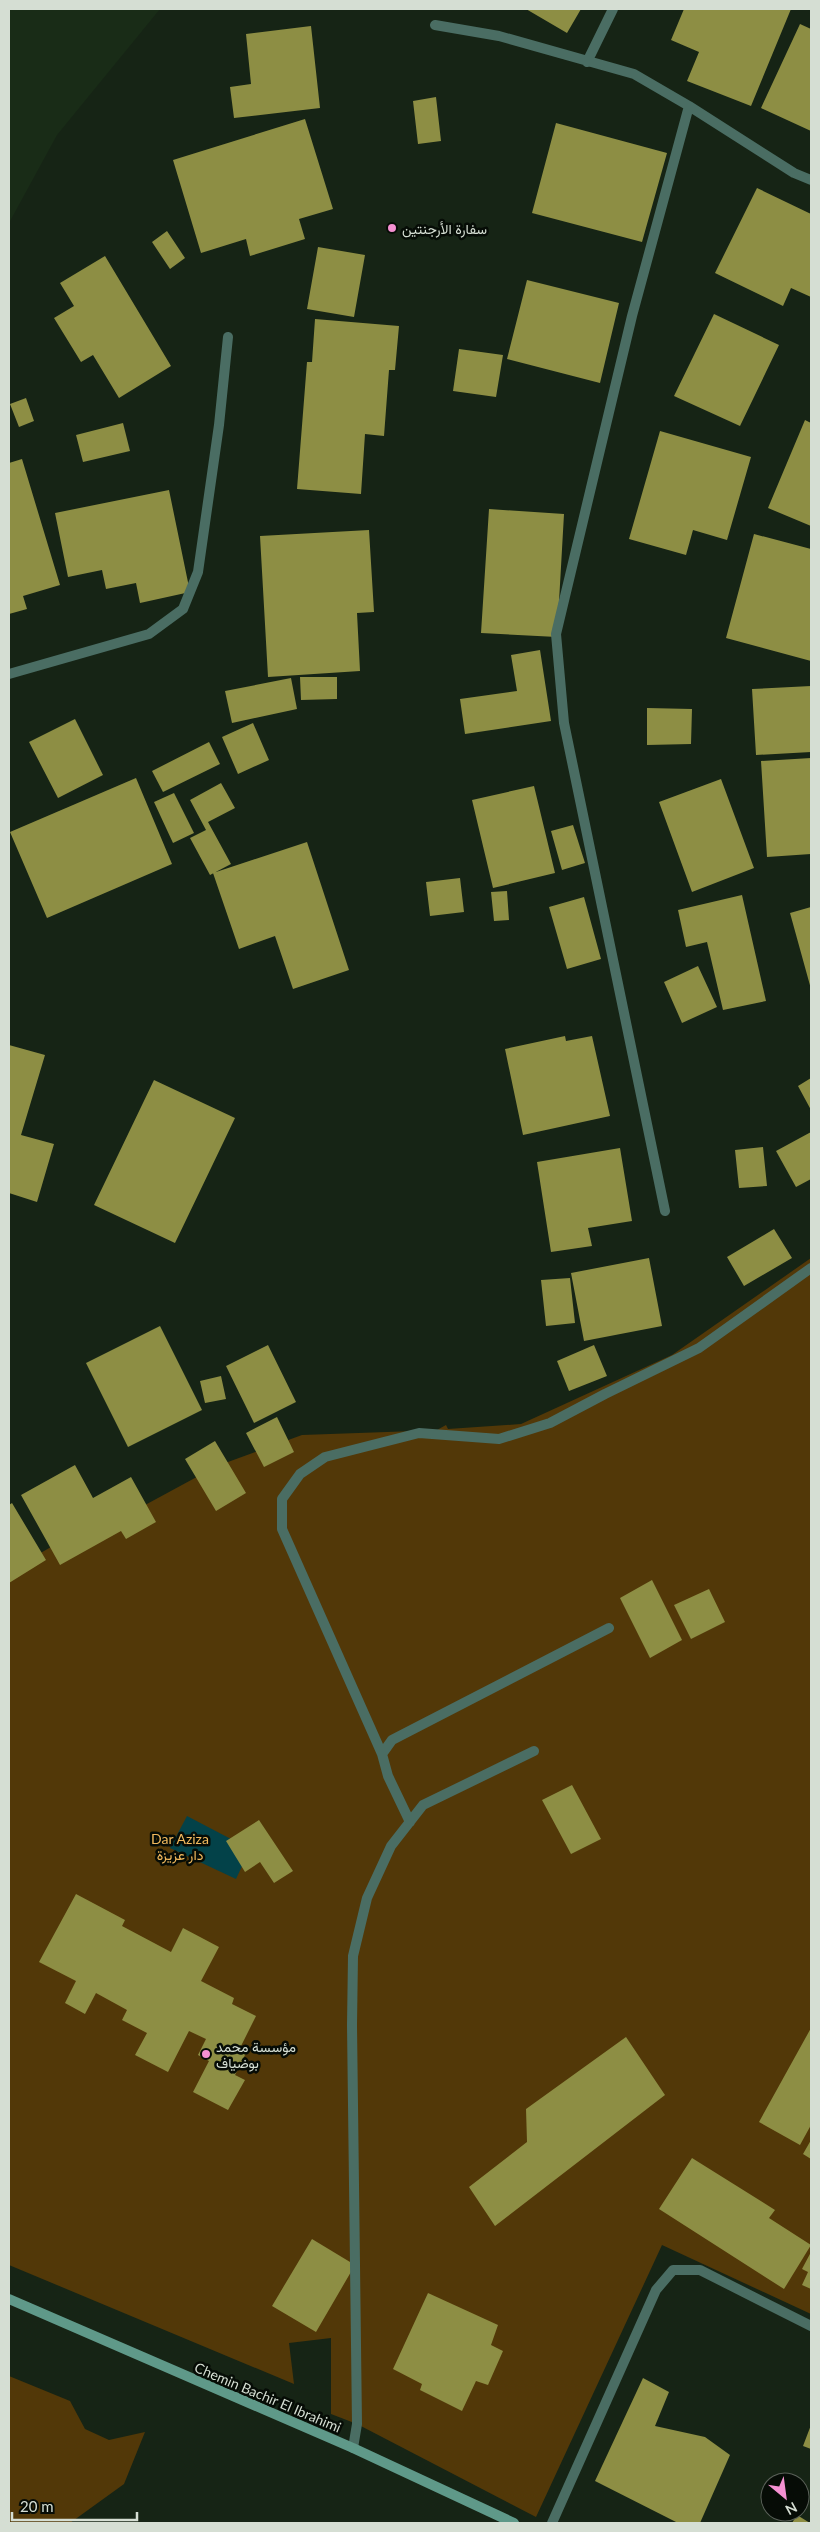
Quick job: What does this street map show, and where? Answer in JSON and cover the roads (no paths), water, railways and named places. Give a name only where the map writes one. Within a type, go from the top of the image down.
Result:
[{"type":"main road","name":"Chemin Bachir El Ibrahimi","points":[[9,2299],[353,2448],[514,2523]]},
{"type":"street","points":[[587,62],[614,9]]},
{"type":"street","points":[[435,25],[499,36],[634,74],[794,172],[811,180]]},
{"type":"street","points":[[665,1211],[564,723],[556,634],[632,316],[689,106]]},
{"type":"street","points":[[9,674],[149,634],[183,609],[198,572],[219,425],[228,337]]},
{"type":"street","points":[[410,1822],[388,1776],[382,1754],[282,1529],[282,1499],[300,1474],[325,1457],[419,1433],[499,1439],[550,1423],[699,1348],[811,1268]]},
{"type":"street","points":[[382,1754],[392,1740],[609,1628]]},
{"type":"street","points":[[353,2448],[357,2424],[352,2025],[353,1956],[367,1898],[391,1846],[423,1806],[534,1751]]},
{"type":"street","points":[[552,2523],[656,2290],[673,2270],[700,2270],[811,2326]]},
{"type":"water","points":[[187,1816],[250,1849],[236,1879],[170,1848]]},
{"type":"place","name":"سفارة الأرجنتين","points":[[392,228]]},
{"type":"place","name":"مؤسسة محمد بوضياف","points":[[206,2054]]},
{"type":"park label","name":"Dar Aziza دار عزيزة","points":[[180,1846]]}]
